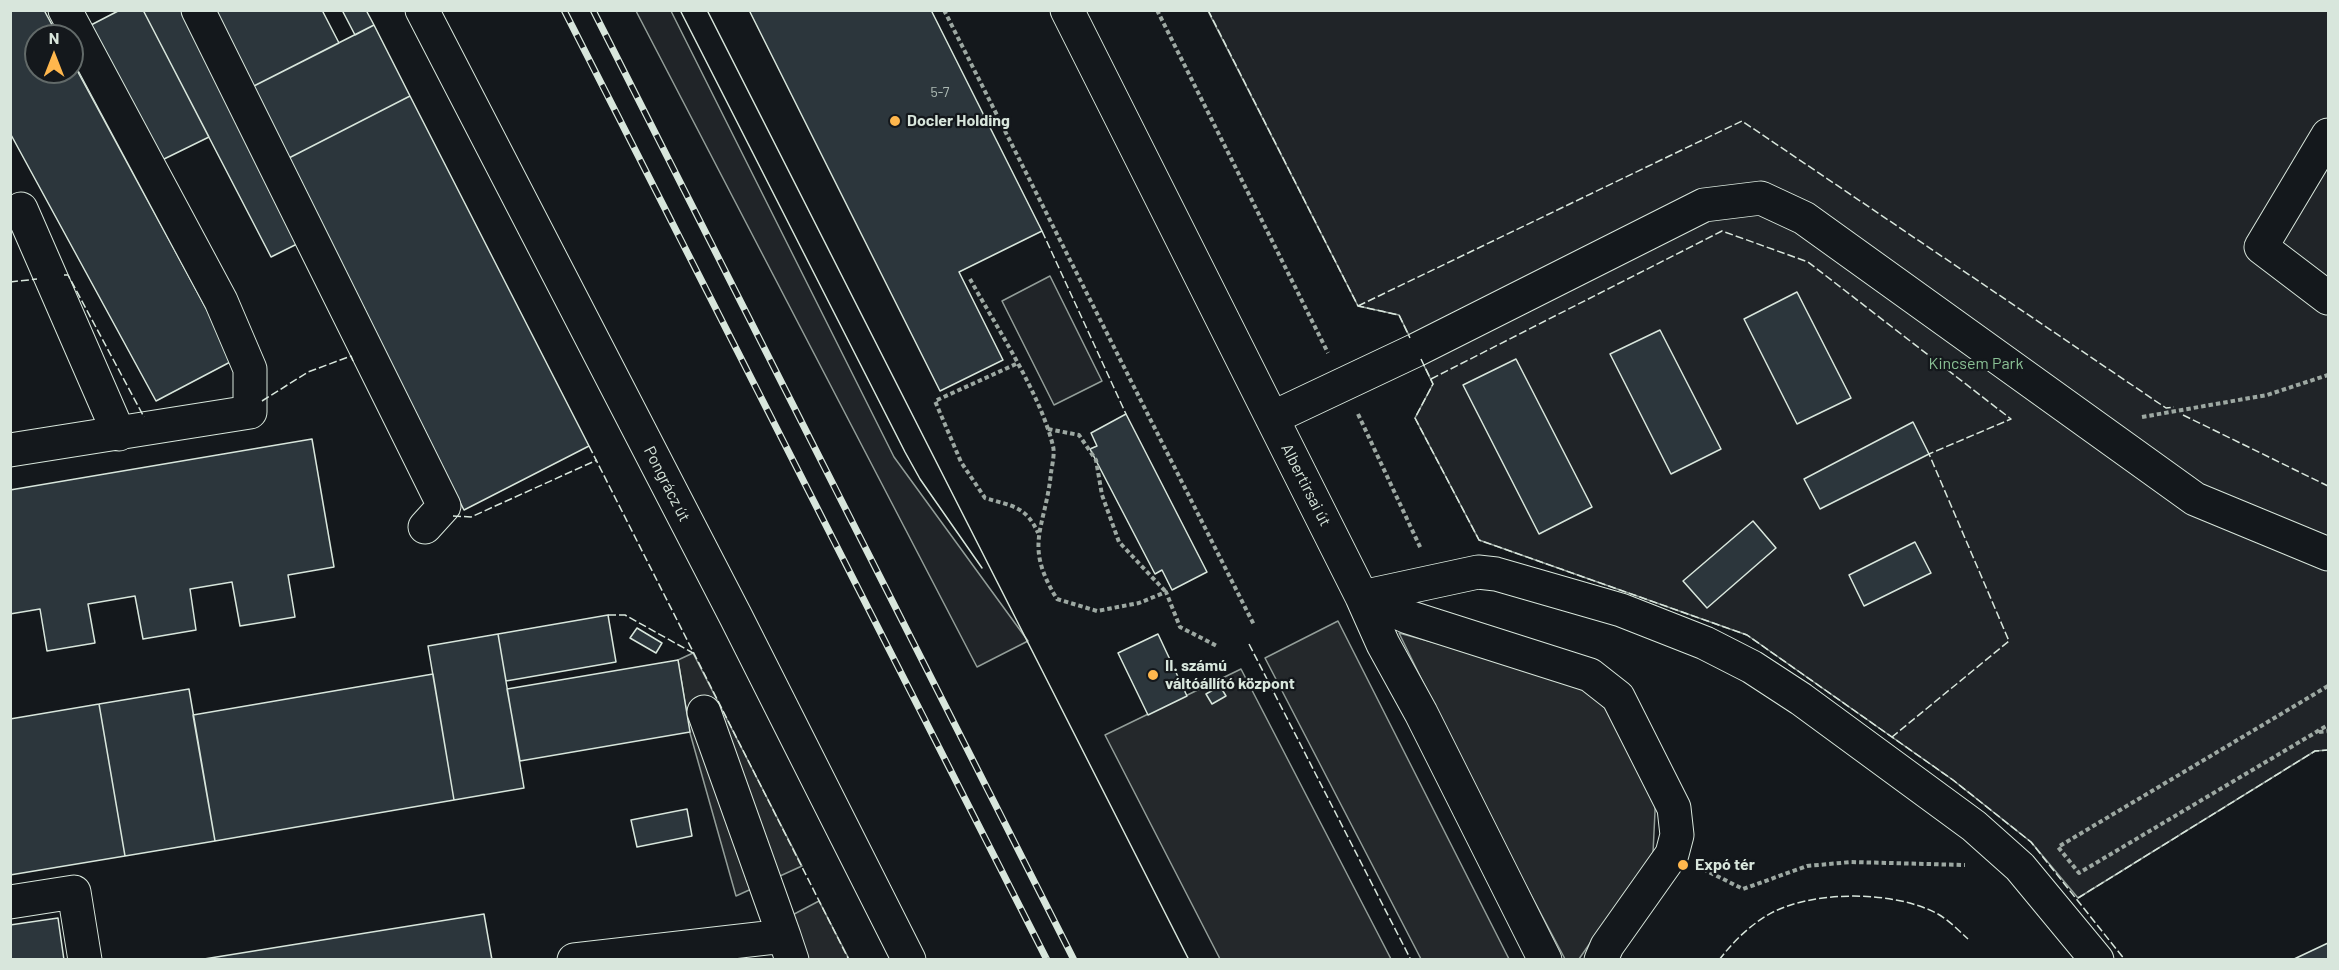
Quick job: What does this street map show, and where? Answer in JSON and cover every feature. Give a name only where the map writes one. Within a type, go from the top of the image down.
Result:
[{"type":"street","points":[[10,450],[250,412],[250,369],[221,301],[65,10]]},
{"type":"street","points":[[198,10],[444,506],[425,527]]},
{"type":"street","name":"Pongrácz út","points":[[422,10],[736,616],[909,960]]},
{"type":"street","name":"Albertirsai út","points":[[1067,10],[1362,597],[1383,644],[1421,713],[1545,960]]},
{"type":"street","points":[[2328,135],[2261,247],[2328,298]]},
{"type":"street","points":[[1272,418],[1704,205],[1761,198],[1804,218],[2195,499],[2328,554]]},
{"type":"street","points":[[21,209],[119,434]]},
{"type":"street","points":[[1362,597],[1478,572],[1496,574],[1621,610],[1705,643],[1752,667],[1801,699],[1974,826],[2020,867],[2097,960]]},
{"type":"street","points":[[1362,597],[1408,616],[1590,675],[1618,697],[1674,808],[1677,836],[1672,854],[1607,946],[1601,960]]},
{"type":"street","points":[[574,960],[788,948],[704,712]]},
{"type":"street","points":[[10,902],[74,892],[85,960]]},
{"type":"path","points":[[944,10],[1254,625]]},
{"type":"path","points":[[1157,10],[1344,384],[1430,569],[1443,580]]},
{"type":"path","points":[[970,279],[1041,411],[1054,448],[1049,493],[1036,544],[1042,576],[1057,599],[1097,611],[1139,603],[1166,592]]},
{"type":"path","points":[[1016,364],[935,401],[962,462],[985,498],[1017,507],[1031,517],[1038,534]]},
{"type":"path","points":[[2093,425],[2267,395],[2328,375]]},
{"type":"path","points":[[1047,429],[1078,435],[1096,460],[1102,495],[1119,542],[1166,592],[1180,627],[1217,646]]},
{"type":"path","points":[[2328,686],[2058,847],[2079,873],[2328,725]]},
{"type":"path","points":[[2316,732],[2328,731]]},
{"type":"path","points":[[1672,854],[1743,889],[1807,866],[1851,862],[1973,865],[1964,858]]},
{"type":"green space","points":[[636,11],[671,11],[894,457],[1028,641],[977,667]]},
{"type":"green space","name":"Kincsem Park","points":[[1208,11],[2328,11],[2328,750],[2315,751],[2078,898],[2031,842],[1953,780],[1747,635],[1479,540],[1415,418],[1433,384],[1399,315],[1358,306]]},
{"type":"green space","points":[[1050,276],[1102,381],[1054,405],[1002,301]]},
{"type":"shaded area","points":[[1338,621],[1509,959],[1421,959],[1265,658]]},
{"type":"shaded area","points":[[1399,633],[1583,683],[1605,708],[1656,791],[1653,853],[1579,959],[1565,959],[1479,797]]},
{"type":"shaded area","points":[[693,653],[802,866],[736,896],[690,733],[678,660]]},
{"type":"shaded area","points":[[1241,669],[1391,959],[1220,959],[1105,735]]},
{"type":"shaded area","points":[[819,901],[849,959],[792,959],[779,922]]},
{"type":"building","points":[[10,10],[44,10],[52,24],[24,24],[24,84],[84,83],[234,360],[156,401],[10,133]]},
{"type":"building","points":[[120,10],[143,10],[209,137],[160,161],[91,25]]},
{"type":"building","points":[[143,10],[183,10],[303,241],[271,257]]},
{"type":"building","points":[[208,10],[322,10],[339,43],[248,89]]},
{"type":"building","points":[[342,10],[366,10],[374,25],[355,35]]},
{"type":"building","name":"Docler Holding","points":[[749,10],[931,10],[1042,231],[959,272],[1003,360],[940,391]]},
{"type":"building","points":[[374,25],[410,96],[285,160],[248,89]]},
{"type":"building","points":[[410,96],[589,446],[464,510],[285,160]]},
{"type":"building","points":[[1797,292],[1851,398],[1797,424],[1744,319]]},
{"type":"building","points":[[1660,330],[1721,449],[1671,474],[1610,354]]},
{"type":"building","points":[[1516,359],[1592,507],[1539,534],[1463,385]]},
{"type":"building","points":[[1126,414],[1207,572],[1172,590],[1162,570],[1155,574],[1090,449],[1097,446],[1091,433]]},
{"type":"building","points":[[1913,422],[1929,454],[1820,509],[1804,479]]},
{"type":"building","points":[[312,439],[334,567],[288,575],[295,617],[240,626],[232,582],[190,589],[196,630],[143,639],[135,596],[88,604],[95,643],[47,651],[40,609],[10,614],[10,490]]},
{"type":"building","points":[[1753,521],[1776,548],[1707,608],[1683,581]]},
{"type":"building","points":[[1915,542],[1931,573],[1864,606],[1849,575]]},
{"type":"building","points":[[608,615],[616,662],[506,681],[498,634]]},
{"type":"building","points":[[637,628],[662,643],[656,653],[630,638]]},
{"type":"building","points":[[498,634],[524,788],[454,800],[428,646]]},
{"type":"building","name":"II. számú váltóállító központ","points":[[1158,634],[1187,696],[1148,715],[1118,653]]},
{"type":"building","points":[[678,660],[690,732],[520,761],[507,689]]},
{"type":"building","points":[[433,674],[454,800],[215,841],[193,715]]},
{"type":"building","points":[[1220,686],[1226,696],[1212,704],[1206,694]]},
{"type":"building","points":[[189,689],[215,841],[125,856],[99,704]]},
{"type":"building","points":[[99,704],[125,856],[10,875],[10,719]]},
{"type":"building","points":[[687,809],[692,836],[637,847],[631,820]]},
{"type":"building","points":[[484,914],[492,960],[204,960],[204,959]]},
{"type":"building","points":[[58,918],[64,960],[10,960],[10,925]]},
{"type":"building","points":[[2328,943],[2328,960],[2292,960]]},
{"type":"tram line","points":[[680,10],[905,452],[920,479],[982,568]]},
{"type":"tram line","points":[[707,10],[1189,960]]},
{"type":"railway","points":[[564,10],[1047,960]]},
{"type":"railway","points":[[593,10],[1074,960]]},
{"type":"fence","points":[[1208,10],[1358,306],[1399,315],[1410,338]]},
{"type":"fence","points":[[1358,306],[1742,121],[2166,408],[2174,407]]},
{"type":"fence","points":[[1042,231],[1126,414]]},
{"type":"fence","points":[[1431,379],[1722,231],[1808,262],[2011,419],[1929,454],[2009,641],[1892,737]]},
{"type":"fence","points":[[64,275],[68,275],[144,417]]},
{"type":"fence","points":[[10,282],[37,279]]},
{"type":"fence","points":[[262,401],[308,372],[351,356],[353,361]]},
{"type":"fence","points":[[1421,359],[1433,384],[1415,418],[1479,540],[1747,635],[1953,780],[2031,842],[2125,960]]},
{"type":"fence","points":[[2183,415],[2328,486]]},
{"type":"fence","points":[[589,446],[849,960]]},
{"type":"fence","points":[[453,516],[471,517],[597,460]]},
{"type":"fence","points":[[608,615],[625,615],[693,653]]},
{"type":"fence","points":[[1249,644],[1411,960]]},
{"type":"fence","points":[[2078,898],[2315,751],[2328,750]]},
{"type":"fence","points":[[1719,960],[1753,925],[1784,907],[1804,901],[1850,896],[1897,900],[1918,905],[1940,915],[1968,939]]},
{"type":"place","name":"Docler Holding","points":[[895,121]]},
{"type":"place","name":"II. számú váltóállító központ","points":[[1153,675]]},
{"type":"place","name":"Expó tér","points":[[1683,865]]}]
